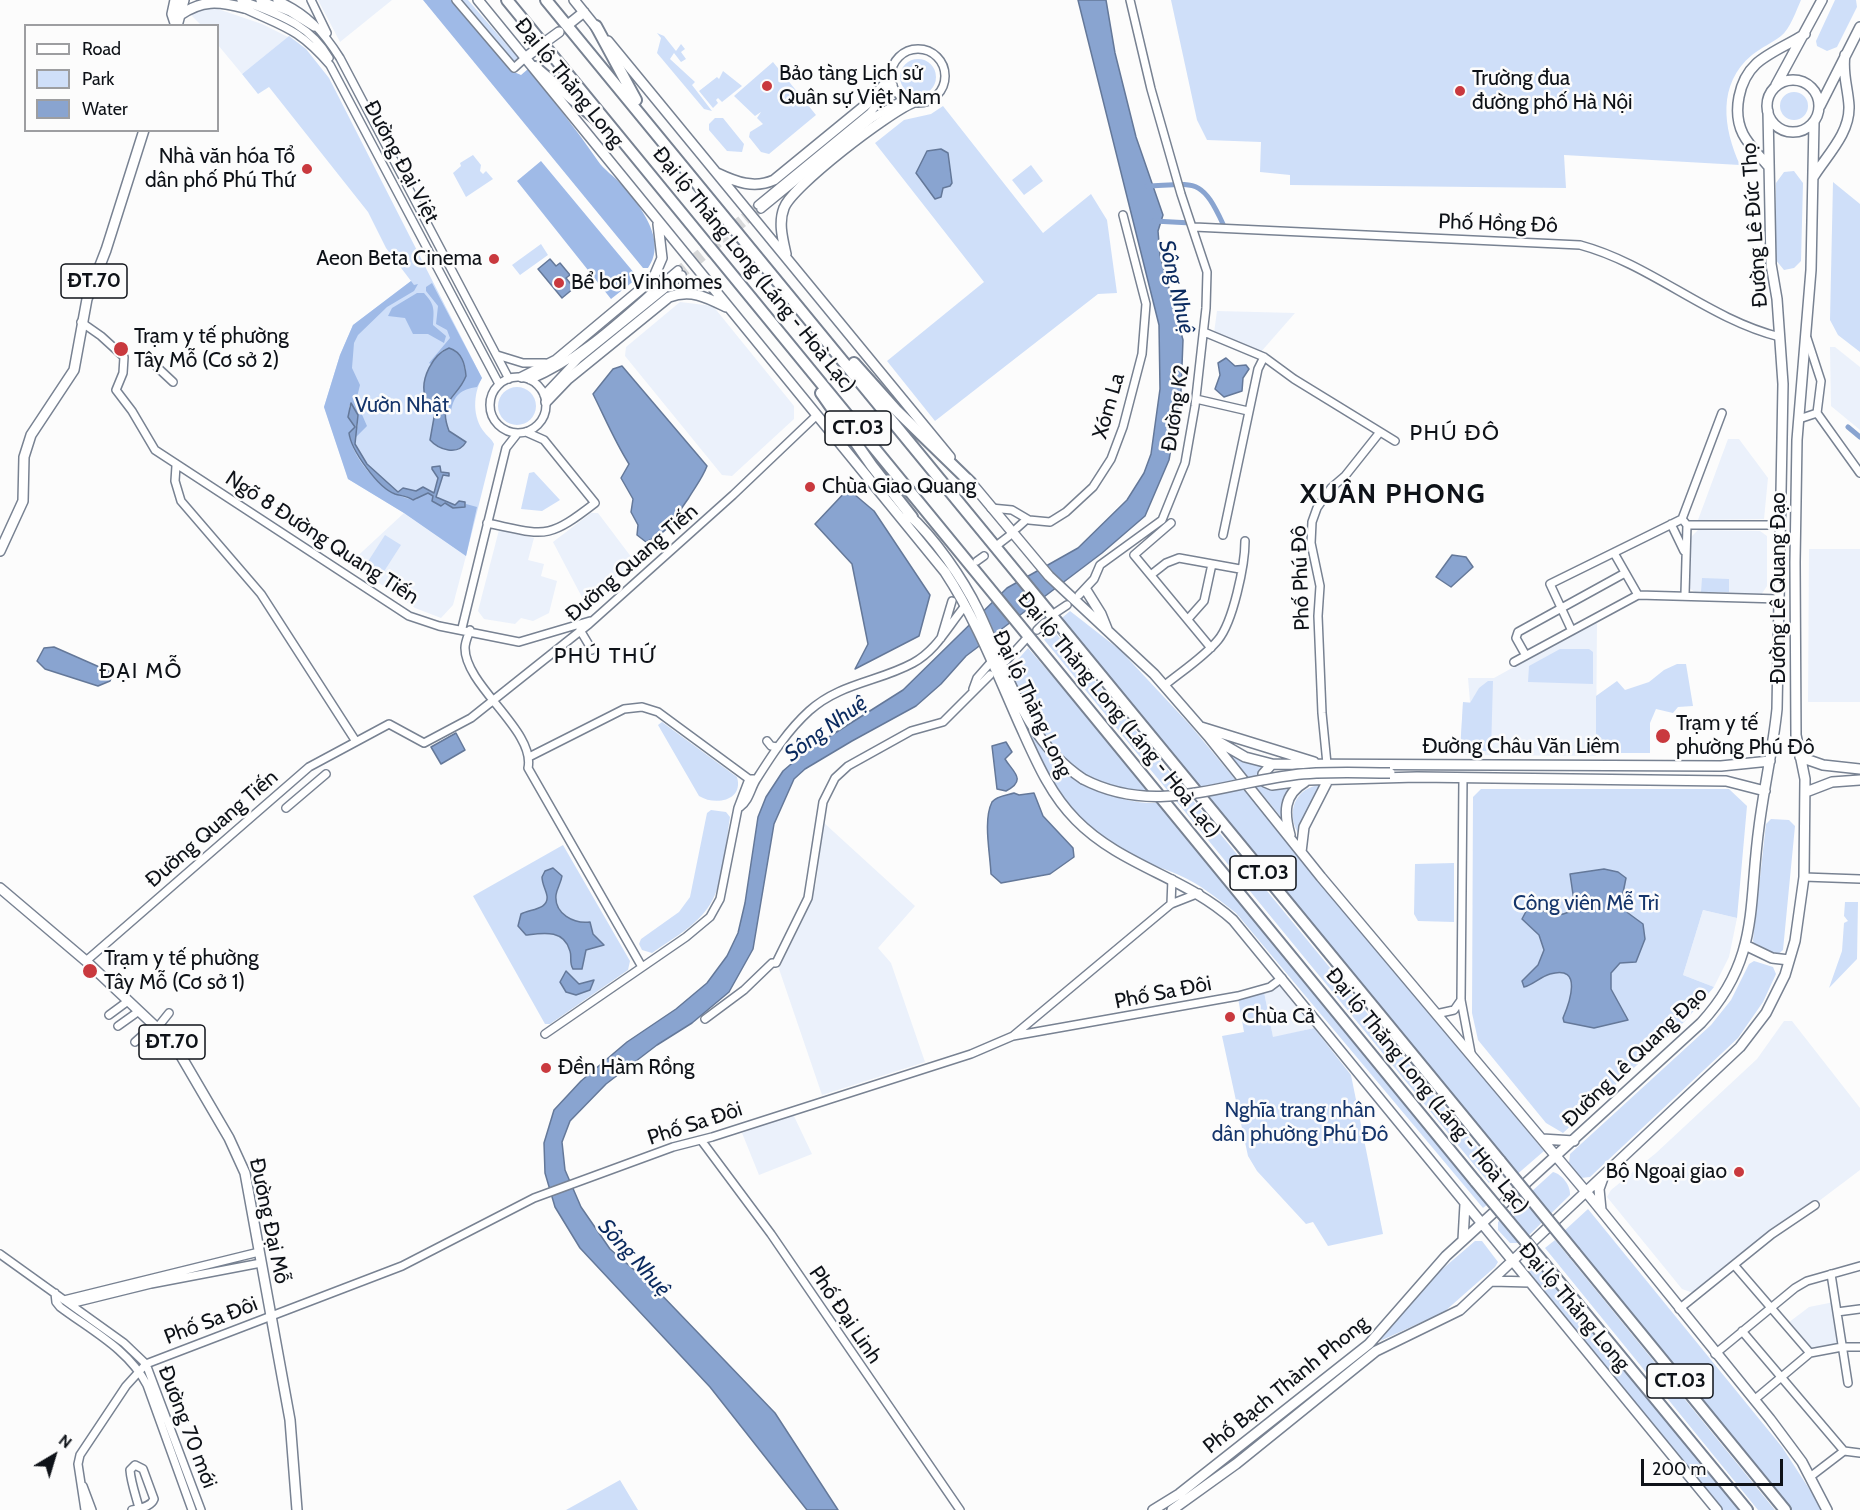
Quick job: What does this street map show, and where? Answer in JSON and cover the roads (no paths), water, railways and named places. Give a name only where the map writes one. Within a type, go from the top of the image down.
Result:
[{"type":"highway","name":"Đại lộ Thăng Long (Láng - Hoà Lạc)","points":[[507,0],[1747,1510]]},
{"type":"highway","name":"Đại lộ Thăng Long (Láng - Hoà Lạc)","points":[[546,0],[1785,1510]]},
{"type":"highway","points":[[596,26],[646,115],[674,148],[695,180]]},
{"type":"highway","points":[[535,67],[603,124],[669,203],[692,225]]},
{"type":"highway","points":[[758,257],[784,282],[896,410],[971,483]]},
{"type":"highway","points":[[723,263],[912,517]]},
{"type":"main road","points":[[175,0],[172,14],[175,24]]},
{"type":"main road","points":[[177,24],[184,0]]},
{"type":"main road","name":"Đại lộ Thăng Long","points":[[478,0],[945,572],[991,648]]},
{"type":"main road","points":[[574,0],[713,170],[787,256],[1038,564],[1060,588],[1164,685],[1200,726],[1301,852],[1601,1210],[1794,1449],[1827,1510]]},
{"type":"main road","points":[[1814,122],[1808,128],[1792,132],[1776,126],[1768,111],[1767,103],[1822,0]]},
{"type":"main road","points":[[180,15],[192,6],[206,1],[242,4]]},
{"type":"main road","points":[[568,24],[584,12]]},
{"type":"main road","points":[[1806,333],[1814,176],[1814,122],[1860,27]]},
{"type":"main road","points":[[548,40],[559,32]]},
{"type":"main road","points":[[1770,168],[1743,135],[1737,109],[1740,94],[1745,80],[1755,65],[1805,34]]},
{"type":"main road","points":[[526,57],[538,48]]},
{"type":"main road","points":[[1814,176],[1841,137],[1848,121],[1849,105],[1843,69],[1845,55]]},
{"type":"main road","points":[[1774,88],[1790,80],[1807,84],[1818,98],[1820,106]]},
{"type":"main road","points":[[713,170],[747,184],[762,184],[774,180],[892,81]]},
{"type":"main road","points":[[787,256],[782,218],[790,198],[908,101]]},
{"type":"main road","name":"Đường Lê Đức Thọ","points":[[1768,111],[1771,264],[1780,337]]},
{"type":"main road","name":"ĐT.70","points":[[0,551],[23,501],[24,458],[31,435],[74,370],[81,322],[143,132]]},
{"type":"main road","points":[[526,379],[556,360],[653,279],[662,258],[658,222]]},
{"type":"main road","points":[[545,399],[669,297],[687,292],[729,309]]},
{"type":"main road","name":"Đường Lê Quang Đạo","points":[[1512,1261],[1740,1047],[1776,994],[1789,960],[1800,916],[1804,877],[1806,792],[1796,735],[1795,652],[1798,418],[1806,333]]},
{"type":"main road","name":"Đường Lê Quang Đạo","points":[[1481,1224],[1714,1010],[1728,990],[1747,946],[1777,709],[1783,384],[1780,337]]},
{"type":"main road","name":"Đại lộ Thăng Long","points":[[865,474],[912,517],[955,571],[977,607],[991,648],[992,661],[1044,778],[1066,808],[1105,845],[1199,893],[1233,920],[1717,1510]]},
{"type":"main road","points":[[1082,592],[1101,614],[1108,631]]},
{"type":"main road","points":[[1779,617],[1786,624],[1796,620]]},
{"type":"main road","points":[[1778,650],[1786,644],[1791,645],[1795,652]]},
{"type":"main road","points":[[991,648],[1035,732],[1057,760],[1083,779],[1118,793],[1155,798],[1294,775],[1390,773],[1417,777]]},
{"type":"main road","points":[[1200,726],[1226,736],[1298,754],[1323,764]]},
{"type":"main road","name":"Đường Châu Văn Liêm","points":[[1208,736],[1245,757],[1272,764],[1726,766],[1770,761]]},
{"type":"main road","points":[[1800,757],[1823,765],[1860,768]]},
{"type":"main road","name":"Đường Châu Văn Liêm","points":[[1272,764],[1263,774],[1268,784],[1309,780],[1417,777],[1726,781],[1765,791]]},
{"type":"main road","points":[[1573,765],[1573,779]]},
{"type":"main road","points":[[1726,766],[1726,781]]},
{"type":"main road","points":[[1846,768],[1846,780]]},
{"type":"main road","points":[[1292,840],[1285,817],[1286,804],[1293,791],[1309,780]]},
{"type":"main road","points":[[1301,852],[1304,827],[1328,780]]},
{"type":"main road","points":[[1806,792],[1821,785],[1860,780]]},
{"type":"main road","name":"Đường Đại Mỗ","points":[[0,888],[86,962],[174,1044],[237,1151],[245,1173],[290,1420],[297,1510]]},
{"type":"main road","points":[[1747,946],[1765,956],[1789,960]]},
{"type":"main road","points":[[1542,1139],[1574,1141]]},
{"type":"main road","points":[[1601,1210],[1599,1189],[1604,1176]]},
{"type":"main road","points":[[1463,1240],[1466,1204]]},
{"type":"main road","name":"Phố Bạch Thành Phong","points":[[1153,1510],[1188,1487],[1369,1344],[1389,1324],[1429,1273],[1481,1224]]},
{"type":"main road","name":"Phố Bạch Thành Phong","points":[[1172,1510],[1236,1464],[1376,1351],[1460,1310],[1512,1261]]},
{"type":"main road","points":[[1492,1281],[1530,1282]]},
{"type":"street","name":"Đường Đại Việt","points":[[228,0],[242,4],[299,33],[322,55],[336,74],[499,384]]},
{"type":"street","points":[[260,0],[290,12],[315,27],[324,36]]},
{"type":"street","name":"Đường Đại Việt","points":[[277,0],[304,14],[330,43],[509,379]]},
{"type":"street","points":[[311,0],[330,43]]},
{"type":"street","points":[[456,0],[514,68],[526,57]]},
{"type":"street","name":"Đường K2","points":[[1082,592],[1100,565],[1162,520],[1185,463],[1204,332],[1207,272],[1194,227],[1181,194],[1151,89],[1130,0]]},
{"type":"street","points":[[242,4],[285,16],[312,35],[329,57],[336,74]]},
{"type":"street","points":[[911,50],[929,51],[942,63],[945,81],[939,94],[930,101],[908,101],[870,120],[759,207],[870,112],[892,81],[897,60],[911,50]]},
{"type":"street","points":[[892,81],[908,101]]},
{"type":"street","name":"Xóm La","points":[[991,508],[1012,510],[1027,519],[1050,522],[1093,487],[1111,459],[1142,354],[1146,304],[1123,215]]},
{"type":"street","name":"Phố Hồng Đô","points":[[1194,227],[1580,245],[1608,254],[1745,327],[1780,337]]},
{"type":"street","points":[[506,448],[500,427],[492,417],[490,408],[490,399],[499,384],[509,379],[526,379],[551,371],[680,272],[578,359],[545,399],[541,422],[544,440]]},
{"type":"street","points":[[452,293],[461,288]]},
{"type":"street","name":"Ngõ 8 Đường Quang Tiến","points":[[81,322],[124,357],[123,373],[116,390],[132,411],[155,450],[176,466],[209,483],[409,616],[439,626],[462,628],[519,642],[593,620]]},
{"type":"street","points":[[1204,332],[1264,357],[1294,379],[1395,441]]},
{"type":"street","points":[[1806,333],[1821,381],[1818,414],[1860,473]]},
{"type":"street","points":[[495,354],[523,363],[540,364],[556,360]]},
{"type":"street","points":[[1223,535],[1248,411],[1258,369],[1264,357]]},
{"type":"street","points":[[157,367],[173,382]]},
{"type":"street","points":[[526,379],[545,399]]},
{"type":"street","points":[[1196,399],[1248,411]]},
{"type":"street","points":[[1686,594],[1685,522],[1722,413]]},
{"type":"street","points":[[1798,418],[1818,414]]},
{"type":"street","name":"Đường Quang Tiến","points":[[86,962],[309,767],[355,740],[393,724],[424,743],[471,718],[593,620],[733,495],[817,415]]},
{"type":"street","points":[[500,427],[517,434],[526,432],[541,422]]},
{"type":"street","points":[[487,523],[535,533],[548,532],[564,527],[595,503],[544,440],[526,432]]},
{"type":"street","name":"Phố Phú Đô","points":[[1323,764],[1318,616],[1320,586],[1311,543],[1312,522],[1317,508],[1331,488],[1345,476],[1380,432]]},
{"type":"street","points":[[462,628],[506,448],[517,434]]},
{"type":"street","points":[[176,466],[175,481],[181,501],[261,594],[355,740]]},
{"type":"street","points":[[1017,528],[1027,519]]},
{"type":"street","points":[[1571,629],[1550,584],[1671,524],[1685,522],[1781,525]]},
{"type":"street","points":[[1171,523],[1134,555],[1211,648]]},
{"type":"street","points":[[1671,524],[1685,552]]},
{"type":"street","points":[[996,546],[1008,536]]},
{"type":"street","points":[[1164,685],[1211,648],[1228,623],[1245,541]]},
{"type":"street","points":[[1614,553],[1638,595]]},
{"type":"street","points":[[977,561],[984,556]]},
{"type":"street","points":[[1152,574],[1166,563],[1179,558],[1240,569]]},
{"type":"street","points":[[1188,619],[1204,601],[1212,564]]},
{"type":"street","points":[[962,576],[968,570]]},
{"type":"street","points":[[1525,654],[1516,638],[1518,632],[1625,573]]},
{"type":"street","points":[[1514,662],[1571,629],[1638,595],[1686,594],[1780,599]]},
{"type":"street","points":[[941,638],[952,601]]},
{"type":"street","points":[[1055,613],[1067,605]]},
{"type":"street","points":[[545,1034],[704,924],[715,910],[724,886],[738,808],[744,804],[753,779],[789,730],[834,693],[914,663],[941,638],[965,606]]},
{"type":"street","points":[[1037,630],[1044,623]]},
{"type":"street","points":[[470,630],[464,645],[468,662],[492,702],[509,721],[529,757],[528,768],[642,967]]},
{"type":"street","points":[[580,630],[592,650]]},
{"type":"street","points":[[1006,661],[1025,640]]},
{"type":"street","points":[[972,692],[977,678],[992,661]]},
{"type":"street","points":[[705,1019],[744,990],[772,963],[776,963],[784,950],[808,898],[811,866],[824,796],[839,773],[855,761],[911,731],[943,722],[990,675]]},
{"type":"street","points":[[529,757],[624,709],[642,707],[658,712],[753,779]]},
{"type":"street","points":[[767,741],[771,746],[777,747]]},
{"type":"street","points":[[286,808],[326,774]]},
{"type":"street","points":[[1463,778],[1461,1000],[1471,1055]]},
{"type":"street","points":[[1804,877],[1860,879]]},
{"type":"street","points":[[1171,904],[1172,879]]},
{"type":"street","points":[[1013,1036],[1171,904],[1199,893]]},
{"type":"street","name":"Phố Sa Đôi","points":[[139,1369],[146,1364],[402,1266],[534,1198],[673,1147],[982,1050],[1013,1036],[1040,1033],[1254,992],[1270,987],[1282,978]]},
{"type":"street","points":[[1436,1014],[1454,1010],[1461,1000]]},
{"type":"street","points":[[109,1015],[128,1001]]},
{"type":"street","points":[[118,1026],[139,1011]]},
{"type":"street","points":[[135,1042],[169,1013]]},
{"type":"street","points":[[1035,1018],[1033,1028],[1040,1033]]},
{"type":"street","name":"Phố Đại Linh","points":[[701,1140],[771,1234],[960,1510]]},
{"type":"street","points":[[1679,1309],[1772,1234],[1815,1205]]},
{"type":"street","points":[[55,1293],[58,1305],[259,1252]]},
{"type":"street","name":"Đường 70 mới","points":[[0,1254],[124,1343],[146,1364],[201,1510]]},
{"type":"street","points":[[68,1302],[261,1263]]},
{"type":"street","points":[[1735,1266],[1810,1353]]},
{"type":"street","points":[[1715,1354],[1770,1307],[1799,1286],[1859,1266]]},
{"type":"street","points":[[1831,1274],[1848,1383]]},
{"type":"street","name":"Đường 70 mới","points":[[58,1305],[125,1354],[139,1369],[147,1384],[192,1510]]},
{"type":"street","points":[[1837,1312],[1860,1309]]},
{"type":"street","points":[[1742,1331],[1780,1379],[1845,1451],[1860,1453]]},
{"type":"street","points":[[1754,1400],[1810,1353],[1842,1347],[1860,1347]]},
{"type":"street","points":[[92,1510],[78,1464],[80,1455],[139,1369]]},
{"type":"street","points":[[1810,1477],[1845,1451]]},
{"type":"street","points":[[135,1465],[143,1469],[154,1499],[148,1506],[137,1509],[130,1475],[130,1470],[135,1465]]},
{"type":"street","points":[[83,1486],[85,1510]]},
{"type":"water","points":[[1078,0],[1106,0],[1115,53],[1136,137],[1163,215],[1158,231],[1160,255],[1183,340],[1181,391],[1169,460],[1145,516],[1102,553],[966,656],[941,684],[916,706],[805,769],[794,779],[774,824],[753,949],[729,992],[692,1023],[657,1045],[606,1084],[570,1121],[562,1142],[565,1170],[581,1207],[610,1249],[654,1287],[775,1413],[838,1510],[807,1510],[710,1387],[580,1248],[555,1207],[545,1173],[544,1143],[554,1110],[581,1081],[627,1042],[676,1009],[707,983],[727,956],[738,933],[745,903],[758,817],[766,797],[783,771],[805,752],[903,690],[1007,588],[1078,548],[1127,500],[1144,473],[1151,454],[1160,389],[1159,325]]},
{"type":"water","points":[[941,149],[948,153],[952,183],[943,188],[941,197],[935,199],[916,173],[927,151]]},
{"type":"water","name":"Bể bơi Vinhomes","points":[[550,259],[556,266],[560,263],[570,275],[566,278],[574,288],[562,298],[538,269]]},
{"type":"water","points":[[449,348],[457,352],[462,359],[466,376],[445,412],[449,431],[466,442],[463,446],[453,450],[443,449],[430,440],[435,412],[426,398],[424,389],[426,375],[433,361]]},
{"type":"water","points":[[1226,358],[1235,366],[1246,365],[1249,369],[1243,378],[1242,391],[1224,397],[1215,389],[1220,375],[1218,363]]},
{"type":"water","points":[[622,366],[707,466],[671,524],[646,542],[637,535],[638,525],[631,512],[633,499],[621,478],[629,464],[593,394],[613,369]]},
{"type":"water","points":[[351,403],[358,415],[355,444],[367,464],[398,492],[403,488],[416,491],[423,487],[434,493],[438,478],[432,467],[440,466],[441,472],[449,473],[449,476],[443,475],[436,497],[455,505],[459,501],[465,502],[465,507],[453,508],[445,503],[441,506],[432,501],[433,496],[428,493],[413,500],[395,494],[381,484],[366,468],[351,440],[349,433],[355,427],[348,417]]},
{"type":"water","points":[[848,489],[874,511],[930,595],[919,636],[855,669],[868,644],[852,564],[815,524]]},
{"type":"water","points":[[1452,555],[1466,557],[1473,567],[1451,587],[1436,577]]},
{"type":"water","points":[[54,647],[113,673],[110,681],[98,686],[45,669],[37,661],[44,648]]},
{"type":"water","points":[[456,733],[465,750],[441,764],[431,747]]},
{"type":"water","points":[[1006,742],[1012,752],[1005,759],[1017,779],[1013,787],[1006,791],[997,789],[992,746]]},
{"type":"water","points":[[1014,793],[1019,795],[1034,793],[1043,816],[1073,848],[1074,857],[1050,874],[1001,883],[991,874],[988,836],[989,809],[994,800]]},
{"type":"water","points":[[553,868],[562,876],[556,895],[558,908],[572,919],[590,922],[593,934],[604,945],[586,950],[582,969],[573,969],[570,951],[563,939],[552,934],[526,935],[518,926],[521,914],[542,907],[547,901],[542,877],[545,871]]},
{"type":"water","points":[[1604,869],[1618,872],[1626,878],[1621,903],[1628,913],[1643,924],[1645,939],[1636,962],[1620,963],[1611,973],[1611,989],[1628,1020],[1594,1028],[1564,1022],[1563,1018],[1572,987],[1567,975],[1561,972],[1550,974],[1524,987],[1522,981],[1538,965],[1544,950],[1539,935],[1522,919],[1530,904],[1553,914],[1569,912],[1574,901],[1570,874]]},
{"type":"water","points":[[566,971],[579,984],[594,980],[590,990],[576,995],[566,992],[560,982]]},
{"type":"waterway","points":[[1147,186],[1176,184],[1195,187],[1209,198],[1223,224]]},
{"type":"waterway","points":[[1154,221],[1191,223]]},
{"type":"waterway","points":[[1848,427],[1860,437]]},
{"type":"tunnel","points":[[678,270],[758,205]]},
{"type":"tunnel","points":[[682,275],[761,209]]},
{"type":"place","name":"Bảo tàng Lịch sử Quân sự Việt Nam","points":[[767,86]]},
{"type":"place","name":"Trường đua đường phố Hà Nội","points":[[1460,91]]},
{"type":"place","name":"Nhà văn hóa Tổ dân phố Phú Thứ","points":[[307,169]]},
{"type":"place","name":"Aeon Beta Cinema","points":[[494,259]]},
{"type":"place","name":"Bể bơi Vinhomes","points":[[559,283]]},
{"type":"place","name":"Trạm y tế phường Tây Mỗ (Cơ sở 2)","points":[[121,349]]},
{"type":"place","name":"Chùa Giao Quang","points":[[810,487]]},
{"type":"place","name":"Trạm y tế phường Phú Đô","points":[[1663,736]]},
{"type":"place","name":"Trạm y tế phường Tây Mỗ (Cơ sở 1)","points":[[90,971]]},
{"type":"place","name":"Chùa Cả","points":[[1230,1017]]},
{"type":"place","name":"Đền Hàm Rồng","points":[[546,1068]]},
{"type":"place","name":"Bộ Ngoại giao","points":[[1739,1172]]},
{"type":"district","name":"PHÚ ĐÔ","points":[[1455,434]]},
{"type":"district","name":"XUÂN PHONG","points":[[1393,495]]},
{"type":"district","name":"PHÚ THỨ","points":[[605,657]]},
{"type":"district","name":"ĐẠI MỖ","points":[[141,672]]},
{"type":"water label","name":"Sông Nhuệ","points":[[1176,287]]},
{"type":"water label","name":"Sông Nhuệ","points":[[826,729]]},
{"type":"water label","name":"Sông Nhuệ","points":[[634,1258]]},
{"type":"park label","name":"Vườn Nhật","points":[[402,406]]},
{"type":"park label","name":"Công viên Mễ Trì","points":[[1586,904]]},
{"type":"park label","name":"Nghĩa trang nhân dân phường Phú Đô","points":[[1300,1123]]}]
